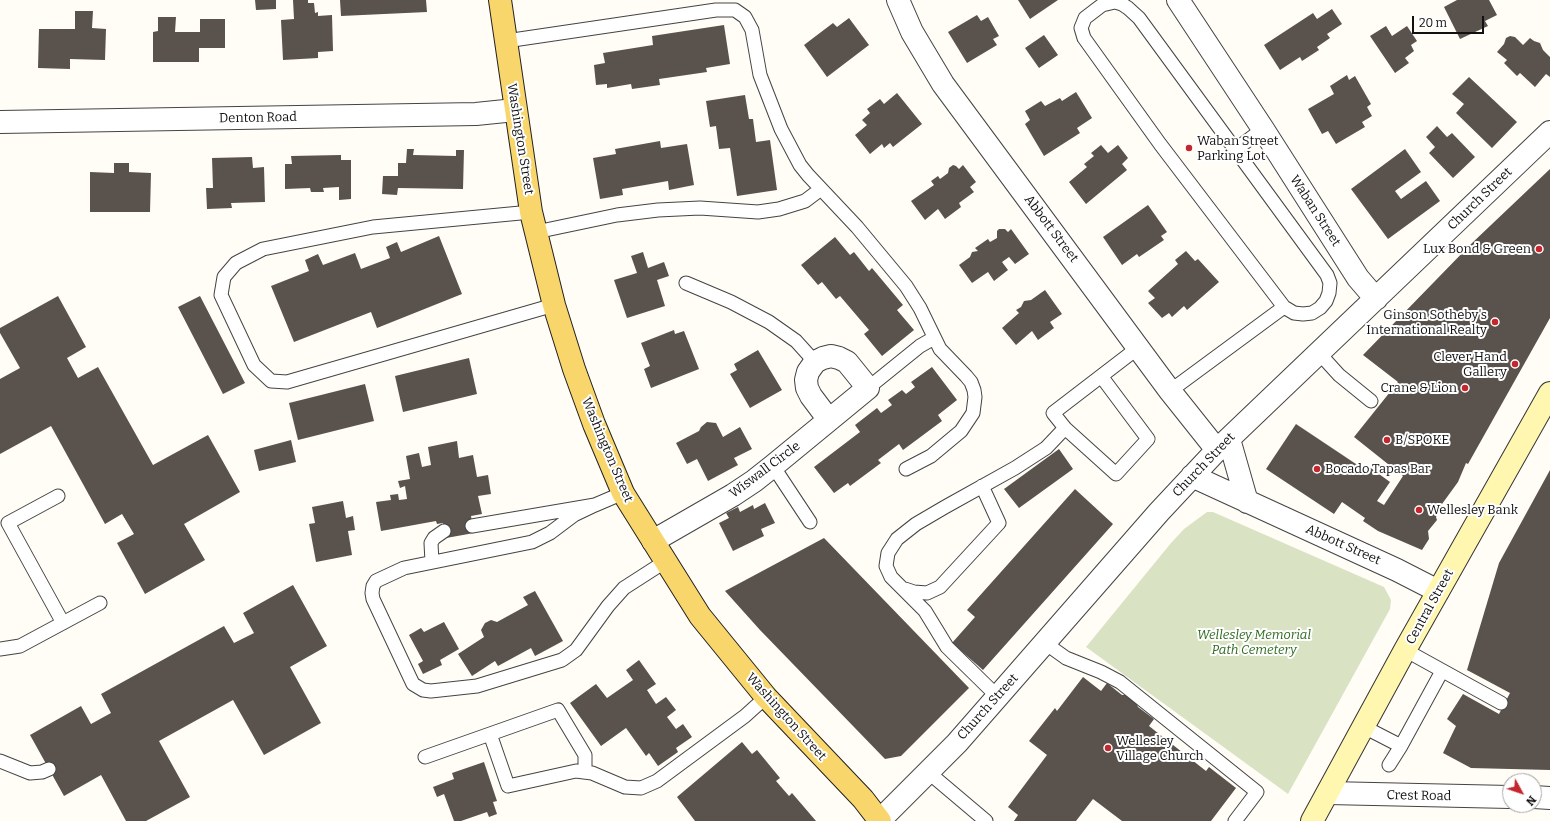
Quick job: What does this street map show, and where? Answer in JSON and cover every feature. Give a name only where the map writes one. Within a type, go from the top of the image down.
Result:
[{"type":"main road","name":"Washington Street","points":[[500,0],[515,110],[534,222],[554,305],[574,370],[594,424],[623,493],[700,616],[766,697],[863,799],[880,820]]},
{"type":"main road","name":"Central Street","points":[[1313,820],[1405,650],[1550,393]]},
{"type":"street","name":"Abbott Street","points":[[898,0],[912,32],[943,84],[1170,390],[1223,445],[1247,502]]},
{"type":"street","name":"Waban Street","points":[[1178,0],[1263,129],[1358,278],[1376,299]]},
{"type":"street","name":"Denton Road","points":[[0,122],[468,114],[515,110]]},
{"type":"street","name":"Church Street","points":[[880,820],[957,743],[1192,476],[1550,132]]},
{"type":"street","points":[[829,420],[810,396],[807,388],[807,376],[810,368],[815,362],[831,356],[844,360],[868,388]]},
{"type":"street","name":"Wiswall Circle","points":[[653,541],[733,495],[773,466],[868,388]]},
{"type":"street","name":"Abbott Street","points":[[1192,476],[1397,570],[1438,591]]},
{"type":"street","name":"Crest Road","points":[[1328,793],[1502,797]]},
{"type":"lane","points":[[1108,2],[1122,4],[1139,18],[1327,275],[1330,283],[1329,293],[1326,301],[1320,308],[1312,313],[1302,314],[1294,313],[1284,307],[1160,144],[1084,38],[1081,28],[1085,18],[1094,9],[1108,2]]},
{"type":"lane","points":[[506,41],[716,10],[735,10],[745,17],[752,30],[760,75],[787,142],[800,165],[856,227],[906,286],[920,308],[934,338],[946,357],[971,382],[974,390],[975,405],[973,413],[961,431],[931,456],[906,469]]},
{"type":"lane","points":[[1235,150],[1263,129]]},
{"type":"lane","points":[[554,305],[287,382],[271,381],[254,365],[221,296],[224,277],[236,263],[263,250],[373,227],[534,222],[658,210],[700,208],[758,212],[779,209],[805,201],[821,189]]},
{"type":"lane","points":[[686,284],[731,302],[769,322],[796,341],[815,362]]},
{"type":"lane","points":[[1170,390],[1284,307]]},
{"type":"lane","points":[[868,388],[920,346],[934,338]]},
{"type":"lane","points":[[1101,376],[1148,439],[1116,474],[1065,428],[1053,413],[1101,376],[1139,347]]},
{"type":"lane","points":[[1319,354],[1339,375],[1371,401]]},
{"type":"lane","points":[[998,697],[947,647],[939,637],[925,611],[891,577],[886,566],[886,560],[892,546],[903,534],[922,521],[1015,468],[1046,448],[1065,428]]},
{"type":"lane","points":[[773,466],[810,522]]},
{"type":"lane","points":[[900,587],[908,591],[920,593],[934,591],[940,587],[999,523],[982,486]]},
{"type":"lane","points":[[623,493],[574,515],[550,533],[532,542],[404,568],[376,581],[373,586],[373,599],[413,684],[423,690],[439,691],[477,686],[553,663],[569,656],[582,644],[608,606],[624,588],[666,561]]},
{"type":"lane","points":[[58,496],[8,523],[62,623]]},
{"type":"lane","points":[[472,526],[595,505]]},
{"type":"lane","points":[[432,562],[431,544],[434,538],[444,531]]},
{"type":"lane","points":[[0,649],[20,646],[100,603]]},
{"type":"lane","points":[[1045,643],[1066,658],[1101,672],[1120,682],[1257,792],[1235,821]]},
{"type":"lane","points":[[1405,650],[1501,703]]},
{"type":"lane","points":[[1389,766],[1442,671]]},
{"type":"lane","points":[[490,734],[508,786],[568,772],[585,771],[625,787],[641,788],[658,781],[745,716],[766,697]]},
{"type":"lane","points":[[425,758],[558,710],[586,755],[585,771]]},
{"type":"lane","points":[[1364,727],[1401,746]]},
{"type":"lane","points":[[0,761],[30,773],[42,772],[49,769]]},
{"type":"lane","points":[[928,772],[986,821]]},
{"type":"green space","name":"Wellesley Memorial Path Cemetery","points":[[1207,512],[1213,512],[1384,587],[1391,600],[1390,609],[1288,794],[1086,647],[1171,543],[1184,529]]},
{"type":"building","points":[[255,0],[276,0],[276,9],[256,10]]},
{"type":"building","points":[[293,0],[308,0],[308,3],[314,3],[315,13],[318,12],[318,16],[332,15],[333,51],[318,52],[318,58],[283,60],[281,20],[294,19]]},
{"type":"building","points":[[340,0],[426,0],[427,12],[341,16]]},
{"type":"building","points":[[1018,0],[1058,0],[1030,19]]},
{"type":"building","points":[[1457,0],[1489,0],[1497,15],[1485,21],[1488,26],[1460,39],[1444,7]]},
{"type":"building","points":[[1332,9],[1342,24],[1327,34],[1330,38],[1317,47],[1319,50],[1302,61],[1300,57],[1280,70],[1264,45],[1313,13],[1317,19]]},
{"type":"building","points":[[75,11],[93,11],[92,28],[106,29],[105,60],[70,59],[70,69],[38,68],[39,29],[75,29]]},
{"type":"building","points":[[977,15],[981,21],[988,17],[999,36],[993,39],[997,45],[967,63],[948,32]]},
{"type":"building","points":[[158,17],[176,17],[175,32],[200,32],[200,19],[225,19],[225,48],[199,48],[199,62],[153,62],[153,32],[158,31]]},
{"type":"building","points":[[849,18],[869,45],[827,77],[804,45],[833,23],[837,27]]},
{"type":"building","points":[[724,25],[730,64],[706,68],[707,72],[659,79],[660,85],[632,89],[631,84],[607,88],[607,84],[596,85],[594,65],[605,63],[603,53],[653,45],[652,36]]},
{"type":"building","points":[[1386,26],[1392,36],[1407,26],[1417,41],[1411,45],[1414,51],[1405,58],[1409,63],[1395,73],[1370,36]]},
{"type":"building","points":[[1044,35],[1058,55],[1039,68],[1025,48]]},
{"type":"building","points":[[1510,36],[1515,37],[1523,45],[1530,38],[1540,43],[1543,50],[1550,57],[1550,77],[1546,74],[1535,87],[1520,73],[1517,76],[1504,63],[1507,60],[1497,52],[1504,44],[1506,38]]},
{"type":"building","points":[[1347,75],[1349,80],[1355,76],[1371,104],[1367,107],[1372,116],[1362,122],[1365,127],[1336,144],[1328,131],[1322,134],[1308,109],[1334,94],[1330,86]]},
{"type":"building","points":[[1469,77],[1517,122],[1492,148],[1456,113],[1464,104],[1452,94]]},
{"type":"building","points":[[1076,92],[1092,118],[1077,128],[1080,133],[1044,156],[1025,124],[1030,120],[1025,111],[1041,101],[1045,106],[1060,98],[1062,101]]},
{"type":"building","points":[[897,93],[922,124],[893,147],[890,143],[884,148],[882,144],[870,154],[855,135],[867,125],[862,120],[870,113],[867,109],[880,99],[884,104]]},
{"type":"building","points":[[745,95],[749,119],[753,119],[756,142],[770,140],[777,190],[737,196],[730,148],[719,149],[716,126],[710,127],[706,101]]},
{"type":"building","points":[[1437,126],[1447,137],[1452,133],[1475,157],[1453,178],[1429,153],[1435,147],[1426,137]]},
{"type":"building","points":[[660,141],[661,148],[687,144],[694,185],[669,190],[668,181],[622,189],[623,195],[600,199],[593,158],[616,154],[615,149]]},
{"type":"building","points":[[1101,145],[1108,153],[1118,145],[1128,158],[1122,164],[1127,170],[1086,204],[1069,182],[1087,167],[1084,164],[1094,156],[1091,153]]},
{"type":"building","points":[[407,149],[414,149],[413,155],[456,156],[456,150],[464,150],[463,189],[398,188],[397,195],[382,194],[383,176],[398,176],[398,163],[406,163]]},
{"type":"building","points":[[1405,149],[1421,172],[1395,191],[1401,199],[1426,181],[1440,201],[1388,239],[1351,189]]},
{"type":"building","points":[[341,155],[341,160],[351,160],[351,199],[339,200],[339,187],[323,188],[324,192],[311,192],[310,188],[285,189],[285,164],[292,164],[291,156]]},
{"type":"building","points":[[252,157],[253,168],[264,167],[265,202],[231,203],[232,208],[207,209],[206,188],[213,188],[212,158]]},
{"type":"building","points":[[114,163],[129,163],[129,172],[151,173],[150,212],[90,212],[90,172],[114,173]]},
{"type":"building","points":[[953,165],[959,169],[963,165],[976,182],[970,187],[974,192],[959,203],[961,207],[945,219],[938,209],[925,220],[911,201],[934,185],[931,181],[938,176],[940,179],[948,173],[949,168]]},
{"type":"building","points":[[1550,169],[1550,318],[1468,464],[1466,463],[1458,482],[1442,504],[1436,517],[1437,520],[1428,531],[1429,539],[1422,550],[1378,531],[1363,521],[1365,518],[1342,502],[1334,514],[1266,469],[1296,424],[1365,470],[1368,466],[1390,482],[1377,501],[1384,505],[1403,476],[1354,437],[1398,382],[1363,355],[1471,244]]},
{"type":"building","points":[[1148,205],[1167,232],[1161,236],[1164,240],[1139,257],[1137,254],[1122,265],[1103,237]]},
{"type":"building","points":[[999,229],[1005,229],[1008,232],[1011,229],[1029,254],[1015,264],[1009,257],[1002,262],[1008,270],[994,281],[988,272],[972,283],[959,265],[970,257],[972,252],[978,251],[975,248],[988,239],[990,242],[997,238],[997,231]]},
{"type":"building","points":[[439,236],[462,294],[377,328],[371,312],[294,342],[271,286],[309,271],[305,260],[318,254],[323,265],[355,253],[361,269],[390,258],[386,247],[397,242],[401,252]]},
{"type":"building","points":[[835,237],[850,255],[854,252],[869,271],[872,268],[903,305],[897,310],[914,330],[882,356],[864,334],[869,330],[840,296],[836,299],[822,282],[818,285],[801,265]]},
{"type":"building","points":[[1186,251],[1195,261],[1198,259],[1219,282],[1187,310],[1184,306],[1172,317],[1169,313],[1162,318],[1148,303],[1155,298],[1148,291],[1178,264],[1175,260]]},
{"type":"building","points":[[643,252],[648,268],[664,262],[669,276],[657,280],[665,306],[627,318],[614,280],[637,273],[631,256]]},
{"type":"building","points":[[1045,290],[1062,314],[1050,322],[1054,328],[1038,340],[1032,331],[1016,345],[1002,328],[1019,313],[1016,310],[1021,307],[1024,301],[1031,300]]},
{"type":"building","points":[[58,296],[86,347],[67,358],[78,378],[98,367],[153,465],[208,435],[240,492],[184,524],[205,560],[145,594],[117,543],[134,534],[122,514],[105,524],[51,426],[0,454],[0,379],[20,368],[0,333],[0,328]]},
{"type":"building","points":[[200,296],[245,383],[223,394],[178,307]]},
{"type":"building","points":[[674,330],[675,334],[684,331],[699,369],[651,388],[644,369],[650,366],[641,343]]},
{"type":"building","points":[[758,350],[782,390],[750,408],[730,374],[737,370],[734,364]]},
{"type":"building","points":[[469,358],[477,394],[403,412],[395,376]]},
{"type":"building","points":[[932,367],[957,400],[938,415],[942,421],[903,450],[899,444],[878,460],[881,463],[850,486],[848,483],[834,493],[814,467],[860,432],[855,425],[877,408],[881,413],[892,405],[888,400],[902,390],[906,394],[915,387],[911,382]]},
{"type":"building","points":[[365,384],[374,421],[298,440],[289,403]]},
{"type":"building","points":[[707,422],[716,423],[723,437],[740,427],[752,449],[734,458],[738,465],[708,481],[697,459],[687,464],[676,443],[699,431]]},
{"type":"building","points":[[291,440],[296,462],[259,471],[254,450]]},
{"type":"building","points":[[457,441],[459,458],[473,455],[477,477],[488,475],[491,494],[478,496],[482,514],[471,516],[474,533],[446,538],[443,523],[437,524],[436,521],[381,531],[376,502],[391,500],[390,495],[398,494],[399,500],[407,499],[405,486],[400,488],[398,481],[410,479],[406,456],[419,453],[422,467],[431,465],[428,447]]},
{"type":"building","points":[[1059,449],[1073,469],[1019,508],[1004,489]]},
{"type":"building","points":[[1550,470],[1550,770],[1471,768],[1443,753],[1456,726],[1447,719],[1463,694],[1499,714],[1510,693],[1467,670],[1499,563]]},
{"type":"building","points":[[1075,489],[1113,524],[983,670],[952,643],[975,617],[967,610]]},
{"type":"building","points":[[343,501],[346,518],[353,516],[355,530],[348,531],[352,555],[316,562],[309,524],[315,523],[312,507]]},
{"type":"building","points":[[765,503],[775,523],[761,529],[764,536],[733,551],[719,523],[729,518],[726,513],[738,507],[740,512],[753,505],[754,509]]},
{"type":"building","points":[[824,538],[969,688],[901,756],[885,759],[760,630],[725,591]]},
{"type":"building","points":[[293,585],[327,646],[290,667],[321,723],[264,755],[233,700],[159,741],[190,797],[146,821],[126,821],[101,775],[64,796],[30,735],[81,706],[91,724],[111,713],[101,694],[224,626],[234,643],[254,633],[243,613]]},
{"type":"building","points":[[535,591],[563,641],[535,656],[531,648],[498,666],[495,661],[472,676],[458,654],[484,637],[481,630],[485,623],[491,620],[497,622],[528,605],[523,597]]},
{"type":"building","points":[[444,622],[459,649],[440,660],[442,665],[423,674],[418,664],[423,661],[409,635],[421,628],[424,632]]},
{"type":"building","points":[[639,660],[656,684],[647,690],[656,704],[666,697],[676,710],[667,717],[676,729],[683,724],[692,737],[676,748],[678,752],[658,766],[649,753],[646,756],[626,728],[601,746],[570,703],[596,684],[607,698],[633,680],[626,670]]},
{"type":"building","name":"Wellesley Village Church","points":[[1083,677],[1101,691],[1107,683],[1122,695],[1127,695],[1136,702],[1138,707],[1154,719],[1149,726],[1206,771],[1209,767],[1236,788],[1211,821],[1122,821],[1093,799],[1076,821],[1014,821],[1018,815],[1008,807],[1047,755],[1029,741],[1055,708],[1057,711]]},
{"type":"building","points":[[742,742],[752,754],[757,750],[780,778],[776,781],[789,796],[792,793],[816,821],[695,821],[677,797]]},
{"type":"building","points":[[484,762],[497,801],[493,802],[497,814],[489,817],[487,812],[461,821],[454,821],[444,794],[437,797],[433,787],[454,779],[452,773]]},
{"type":"place","name":"Waban Street Parking Lot","points":[[1189,148]]},
{"type":"place","name":"Lux Bond & Green","points":[[1539,249]]},
{"type":"place","name":"Ginson Sotheby's International Realty","points":[[1495,322]]},
{"type":"place","name":"Clever Hand Gallery","points":[[1515,364]]},
{"type":"place","name":"Crane & Lion","points":[[1465,388]]},
{"type":"place","name":"B/SPOKE","points":[[1387,440]]},
{"type":"place","name":"Bocado Tapas Bar","points":[[1317,469]]},
{"type":"place","name":"Wellesley Bank","points":[[1419,510]]},
{"type":"place","name":"Wellesley Village Church","points":[[1108,748]]}]
